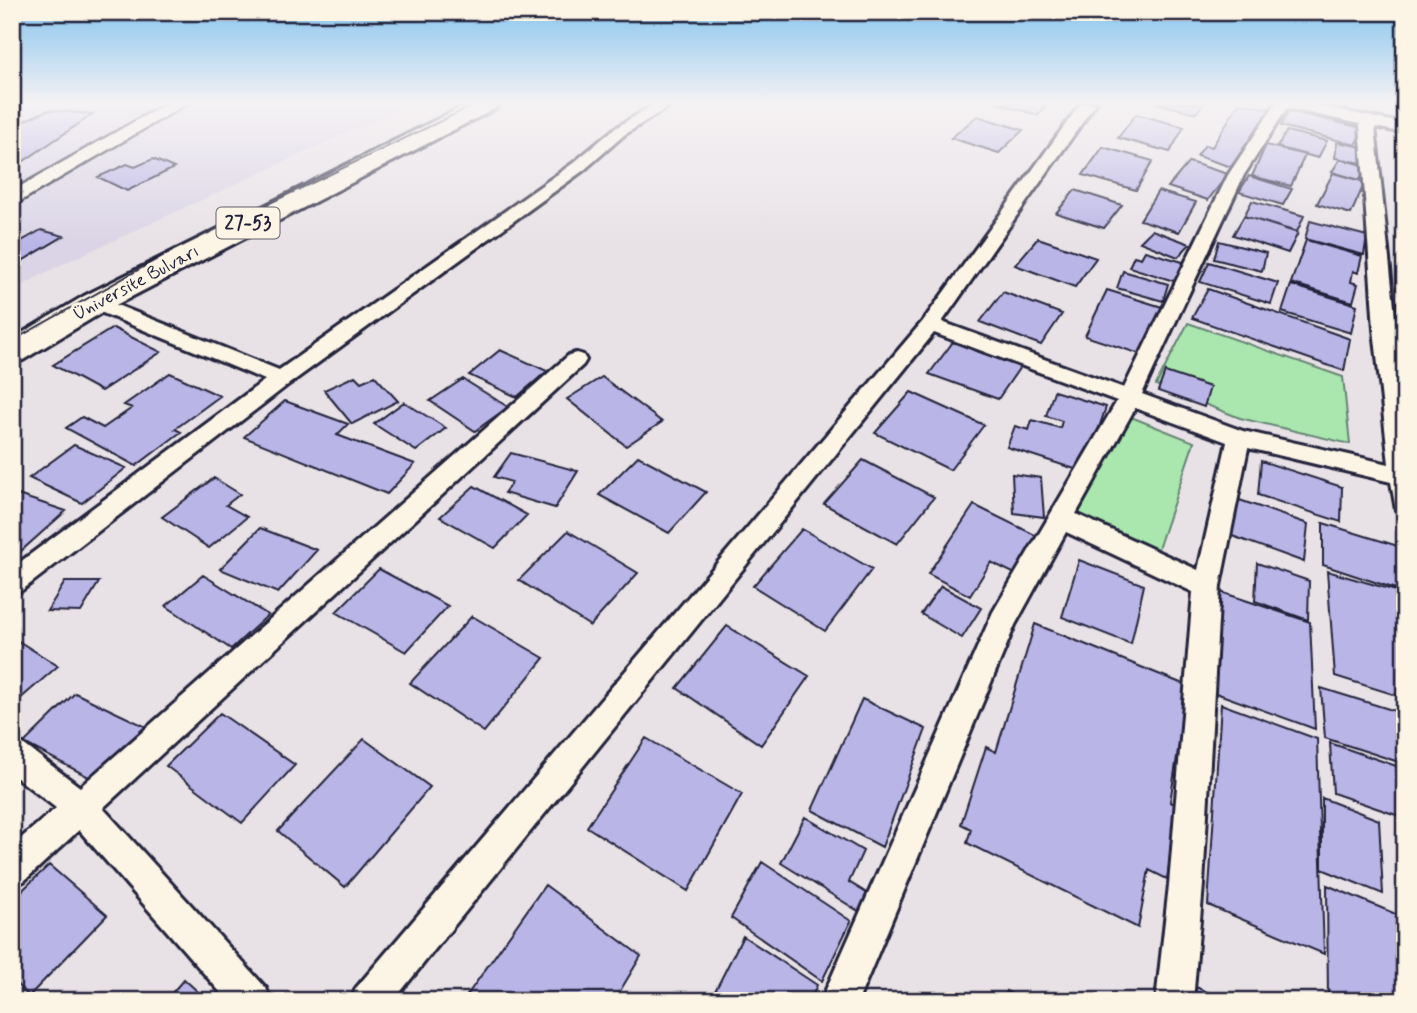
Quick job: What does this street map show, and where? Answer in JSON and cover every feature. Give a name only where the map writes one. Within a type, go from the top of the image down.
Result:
[{"type":"main road","points":[[291,175],[343,150]]},
{"type":"main road","name":"Üniversite Bulvarı","points":[[12,354],[95,303],[395,150]]},
{"type":"main road","name":"Üniversite Bulvarı","points":[[36,309],[128,257]]},
{"type":"street","points":[[15,196],[96,150]]},
{"type":"street","points":[[12,583],[281,379],[598,150]]},
{"type":"street","points":[[369,1001],[930,325],[1054,150]]},
{"type":"street","points":[[839,1001],[1003,620],[1130,397],[1236,175],[1252,150]]},
{"type":"street","points":[[1369,150],[1384,329],[1405,503]]},
{"type":"street","points":[[95,303],[281,379]]},
{"type":"street","points":[[930,325],[1239,438],[1403,476]]},
{"type":"street","points":[[12,869],[576,360]]},
{"type":"street","points":[[1174,1001],[1186,885],[1207,586],[1239,438]]},
{"type":"street","points":[[1061,518],[1207,586]]},
{"type":"street","points":[[12,755],[80,807],[253,1001]]},
{"type":"shaded area","points":[[12,150],[309,150],[54,268],[12,291]]},
{"type":"green space","points":[[1188,323],[1343,377],[1350,444],[1240,418],[1156,385]]},
{"type":"green space","points":[[1131,417],[1194,442],[1157,552],[1076,513]]},
{"type":"building","points":[[12,150],[40,150],[12,169]]},
{"type":"building","points":[[1101,150],[1115,150],[1153,161],[1136,190],[1083,175]]},
{"type":"building","points":[[1201,150],[1248,150],[1238,169],[1197,156]]},
{"type":"building","points":[[1264,150],[1287,150],[1305,155],[1291,186],[1252,176]]},
{"type":"building","points":[[1289,150],[1322,150],[1318,158]]},
{"type":"building","points":[[1336,150],[1368,150],[1367,164],[1335,158]]},
{"type":"building","points":[[153,159],[174,168],[127,191],[98,177],[127,164],[135,167]]},
{"type":"building","points":[[1340,159],[1367,166],[1360,180],[1332,172]]},
{"type":"building","points":[[1189,162],[1228,174],[1208,200],[1168,187]]},
{"type":"building","points":[[1333,173],[1365,182],[1351,214],[1317,204]]},
{"type":"building","points":[[1249,176],[1292,189],[1283,205],[1239,192]]},
{"type":"building","points":[[1075,190],[1122,205],[1104,228],[1056,213]]},
{"type":"building","points":[[1158,191],[1196,202],[1179,232],[1140,220]]},
{"type":"building","points":[[1252,201],[1304,216],[1297,232],[1244,216]]},
{"type":"building","points":[[1244,216],[1298,233],[1288,253],[1233,235]]},
{"type":"building","points":[[1310,221],[1367,236],[1364,255],[1305,239]]},
{"type":"building","points":[[41,230],[64,236],[12,267],[12,242],[18,243]]},
{"type":"building","points":[[1152,230],[1190,244],[1178,257],[1140,242]]},
{"type":"building","points":[[1038,238],[1096,258],[1075,287],[1015,265]]},
{"type":"building","points":[[1306,240],[1362,256],[1358,273],[1353,271],[1351,282],[1358,284],[1353,302],[1291,283]]},
{"type":"building","points":[[1219,241],[1266,253],[1262,271],[1214,259]]},
{"type":"building","points":[[1145,251],[1186,263],[1177,282],[1129,267],[1134,256],[1141,258]]},
{"type":"building","points":[[1209,262],[1278,283],[1271,304],[1200,282]]},
{"type":"building","points":[[1123,271],[1168,284],[1163,301],[1117,288]]},
{"type":"building","points":[[1291,285],[1357,305],[1351,333],[1282,312]]},
{"type":"building","points":[[1208,289],[1350,339],[1344,371],[1192,318]]},
{"type":"building","points":[[1107,290],[1162,307],[1143,355],[1085,336]]},
{"type":"building","points":[[1003,292],[1062,314],[1041,345],[980,322]]},
{"type":"building","points":[[113,328],[161,352],[101,391],[53,365]]},
{"type":"building","points":[[953,342],[1020,367],[998,399],[929,374]]},
{"type":"building","points":[[500,350],[547,371],[517,397],[469,375]]},
{"type":"building","points":[[1165,372],[1210,387],[1204,407],[1158,391]]},
{"type":"building","points":[[170,373],[220,396],[175,429],[181,432],[136,466],[66,428],[82,417],[103,428],[132,408],[124,405]]},
{"type":"building","points":[[355,376],[361,382],[375,376],[398,401],[352,424],[324,390]]},
{"type":"building","points":[[602,377],[662,422],[626,446],[567,399]]},
{"type":"building","points":[[463,379],[508,407],[475,431],[430,401]]},
{"type":"building","points":[[1054,391],[1106,407],[1084,472],[1007,447],[1015,426],[1029,430],[1032,420],[1060,428],[1062,421],[1046,416]]},
{"type":"building","points":[[911,392],[984,425],[950,470],[875,433]]},
{"type":"building","points":[[285,401],[348,424],[337,435],[415,464],[387,494],[244,437]]},
{"type":"building","points":[[404,402],[446,428],[416,451],[374,424]]},
{"type":"building","points":[[74,445],[126,468],[82,503],[29,478]]},
{"type":"building","points":[[511,453],[578,471],[555,508],[504,493],[512,482],[494,477]]},
{"type":"building","points":[[638,456],[706,492],[669,533],[599,495]]},
{"type":"building","points":[[863,460],[934,497],[897,544],[824,504]]},
{"type":"building","points":[[1261,461],[1342,487],[1341,522],[1258,495]]},
{"type":"building","points":[[1012,474],[1041,478],[1044,517],[1014,513]]},
{"type":"building","points":[[214,478],[240,494],[226,505],[247,517],[209,548],[162,517]]},
{"type":"building","points":[[474,486],[527,515],[495,548],[440,517]]},
{"type":"building","points":[[12,493],[66,511],[21,551],[12,548]]},
{"type":"building","points":[[1231,497],[1308,524],[1304,562],[1224,533]]},
{"type":"building","points":[[974,505],[1037,536],[1015,574],[991,562],[970,596],[928,574]]},
{"type":"building","points":[[1323,523],[1398,546],[1402,591],[1323,565]]},
{"type":"building","points":[[260,528],[317,550],[278,593],[220,569]]},
{"type":"building","points":[[802,529],[872,569],[825,631],[753,586]]},
{"type":"building","points":[[568,531],[638,573],[590,626],[519,580]]},
{"type":"building","points":[[1079,560],[1144,585],[1131,644],[1062,617]]},
{"type":"building","points":[[1257,563],[1309,581],[1308,620],[1255,601]]},
{"type":"building","points":[[379,569],[448,606],[406,652],[336,612]]},
{"type":"building","points":[[1327,571],[1403,593],[1405,698],[1335,676]]},
{"type":"building","points":[[203,575],[268,615],[231,649],[166,606]]},
{"type":"building","points":[[65,582],[99,582],[81,612],[47,611]]},
{"type":"building","points":[[941,586],[981,608],[962,638],[921,614]]},
{"type":"building","points":[[1221,592],[1310,622],[1315,729],[1213,692]]},
{"type":"building","points":[[472,616],[544,658],[484,732],[410,683]]},
{"type":"building","points":[[1035,624],[1188,686],[1170,802],[1178,805],[1167,879],[1149,870],[1138,928],[967,843],[971,829],[961,824],[986,747],[996,752]]},
{"type":"building","points":[[727,626],[809,676],[761,745],[677,688]]},
{"type":"building","points":[[12,637],[58,666],[12,706]]},
{"type":"building","points":[[1321,688],[1405,714],[1405,764],[1325,738]]},
{"type":"building","points":[[75,693],[153,730],[104,785],[24,743]]},
{"type":"building","points":[[862,699],[926,729],[882,847],[812,810]]},
{"type":"building","points":[[1221,704],[1317,739],[1324,954],[1208,905]]},
{"type":"building","points":[[220,713],[295,765],[242,823],[166,766]]},
{"type":"building","points":[[646,738],[742,794],[688,891],[587,827]]},
{"type":"building","points":[[364,739],[430,787],[345,887],[278,831]]},
{"type":"building","points":[[1330,743],[1405,769],[1405,818],[1333,793]]},
{"type":"building","points":[[1322,798],[1379,820],[1383,894],[1322,869]]},
{"type":"building","points":[[805,817],[863,851],[849,882],[868,894],[860,912],[781,863]]},
{"type":"building","points":[[762,862],[851,921],[822,981],[731,918]]},
{"type":"building","points":[[49,865],[107,915],[29,996],[12,980],[12,900]]},
{"type":"building","points":[[545,885],[641,956],[614,1001],[463,1001]]},
{"type":"building","points":[[1327,885],[1405,918],[1405,1001],[1328,1001]]},
{"type":"building","points":[[743,936],[817,985],[810,1001],[710,1001]]},
{"type":"building","points":[[184,979],[208,1001],[165,1001]]},
{"type":"building","points":[[1187,983],[1227,1001],[1186,1001]]},
{"type":"building","points":[[1006,991],[1025,1001],[1004,1001]]},
{"type":"tram line","points":[[12,341],[177,248],[380,150]]}]
